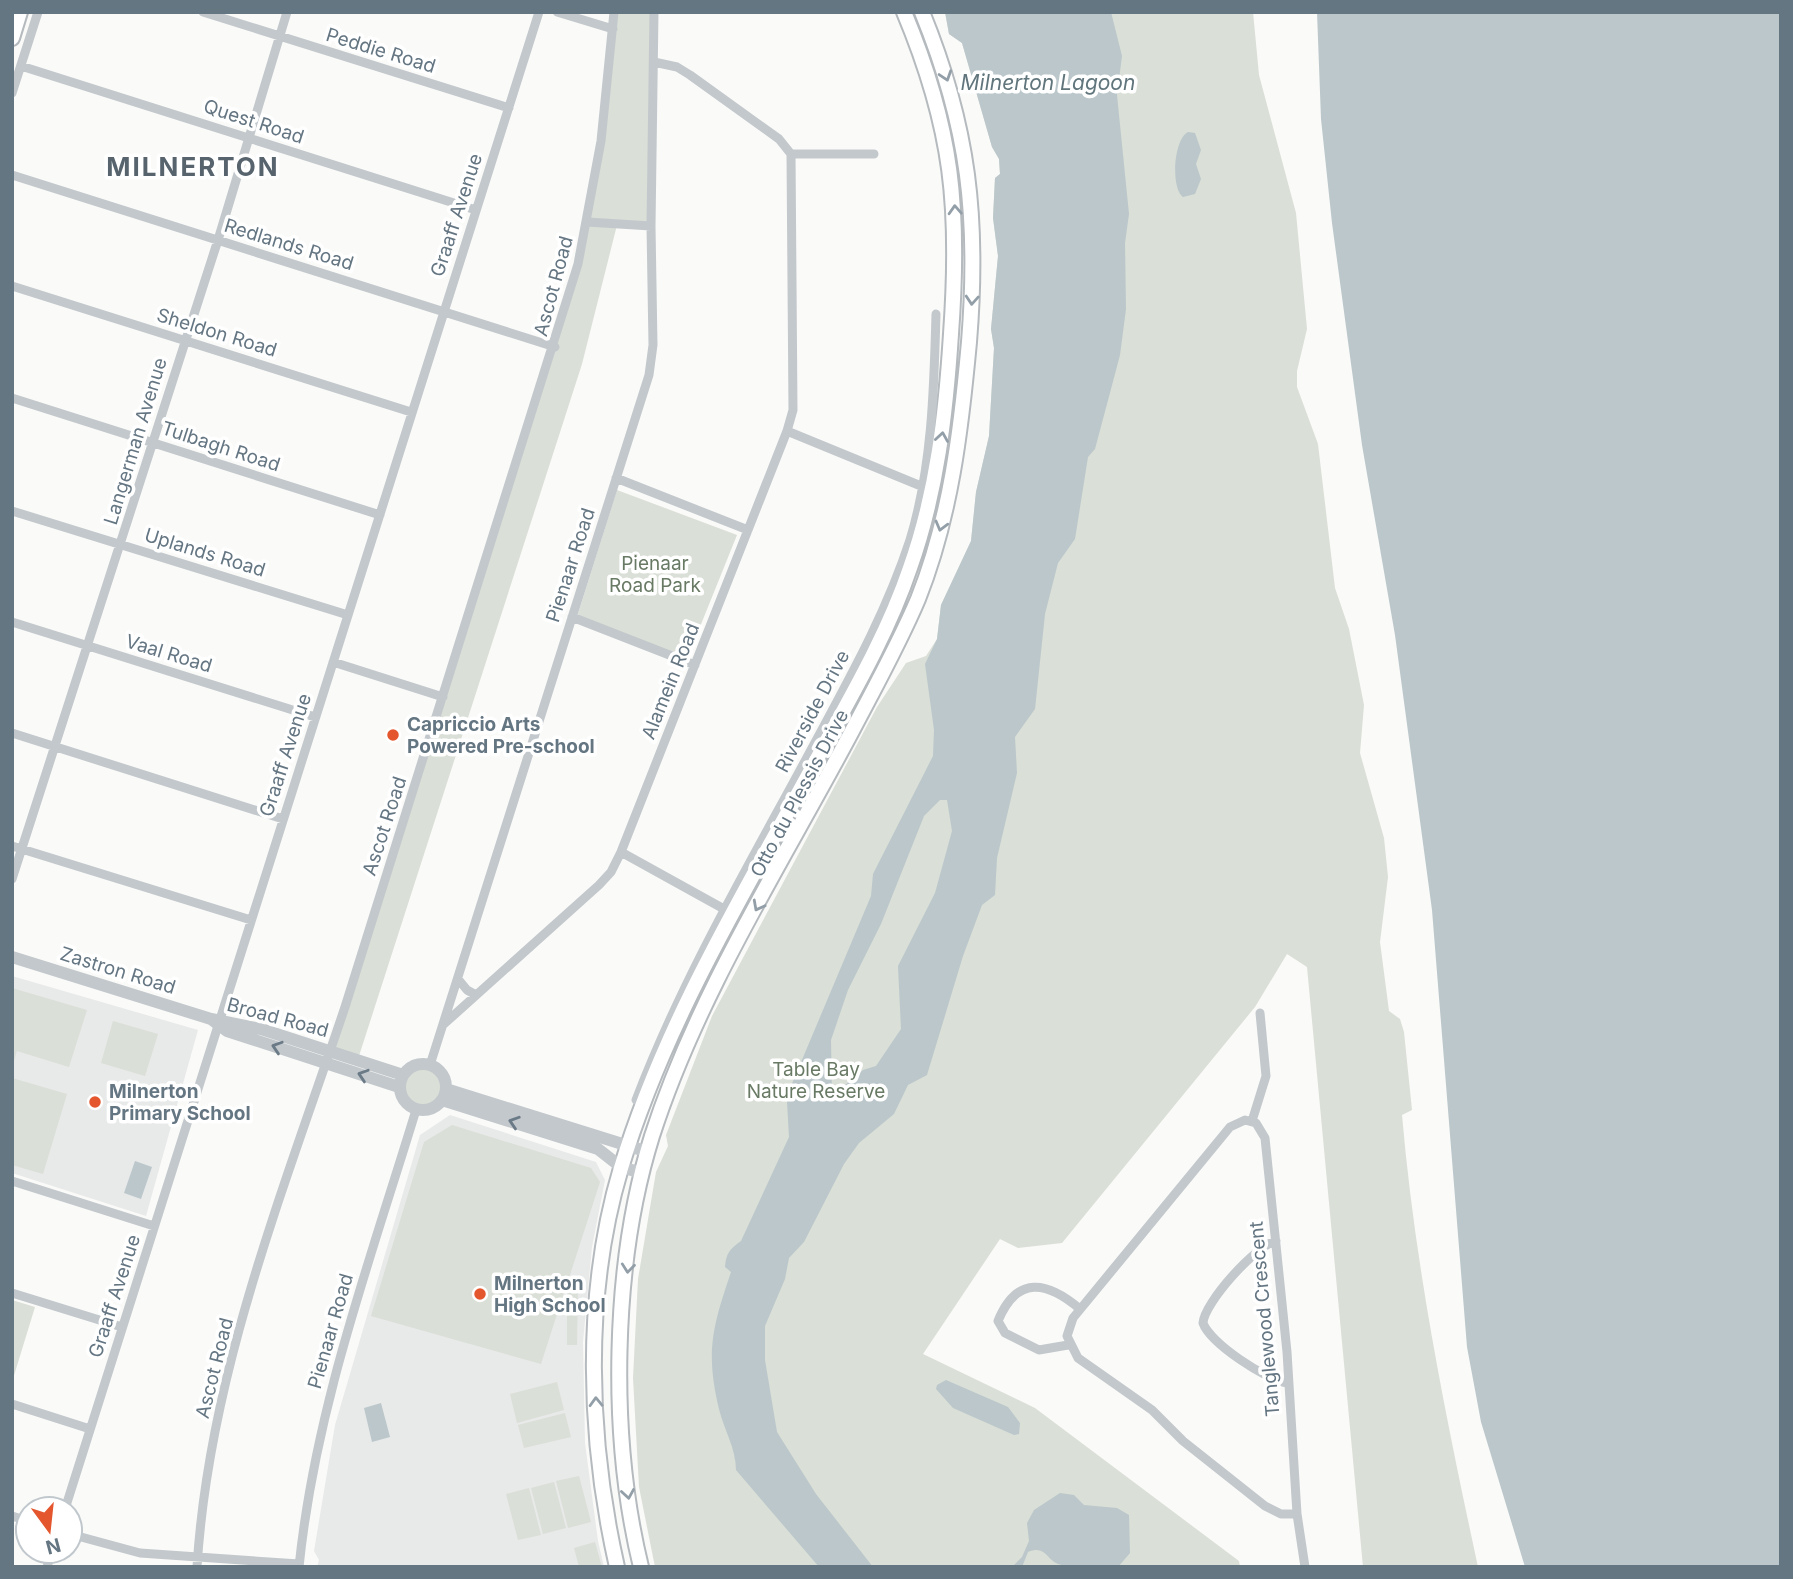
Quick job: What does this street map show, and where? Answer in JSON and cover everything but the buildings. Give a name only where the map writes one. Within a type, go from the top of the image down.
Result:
[{"type":"main road","points":[[12,38],[20,12]]},
{"type":"main road","name":"Otto du Plessis Drive","points":[[617,1567],[601,1475],[595,1346],[606,1236],[621,1167],[690,997],[888,624],[911,566],[927,512],[946,407],[956,278],[955,209],[938,108],[904,12]]},
{"type":"main road","name":"Otto du Plessis Drive","points":[[641,1567],[624,1464],[620,1377],[628,1264],[642,1173],[675,1074],[714,986],[904,631],[942,523],[962,417],[973,238],[970,181],[958,113],[922,12]]},
{"type":"street","points":[[12,93],[38,12]]},
{"type":"street","name":"Peddie Road","points":[[204,12],[509,108]]},
{"type":"street","name":"Langerman Avenue","points":[[12,879],[17,847],[54,747],[121,544],[287,12]]},
{"type":"street","name":"Graaff Avenue","points":[[69,1495],[216,1021],[251,920],[539,12]]},
{"type":"street","points":[[557,12],[613,29]]},
{"type":"street","name":"Ascot Road","points":[[197,1562],[206,1488],[232,1353],[555,347],[587,222],[601,141],[614,12]]},
{"type":"street","name":"Pienaar Road","points":[[430,1065],[652,361],[654,12]]},
{"type":"street","points":[[654,62],[677,67],[690,75],[779,139],[791,154],[873,154]]},
{"type":"street","name":"Quest Road","points":[[21,66],[476,210]]},
{"type":"street","name":"Alamein Road","points":[[442,1026],[605,878],[621,852],[787,432],[794,397],[791,154]]},
{"type":"street","name":"Redlands Road","points":[[12,175],[555,347]]},
{"type":"street","points":[[587,222],[651,226]]},
{"type":"street","name":"Sheldon Road","points":[[12,286],[411,412]]},
{"type":"street","name":"Riverside Drive","points":[[636,1100],[670,1016],[724,909],[880,617],[910,538],[921,486],[933,410],[936,314]]},
{"type":"street","name":"Tulbagh Road","points":[[12,398],[380,515]]},
{"type":"street","points":[[787,432],[921,486]]},
{"type":"street","points":[[616,478],[748,530]]},
{"type":"street","name":"Uplands Road","points":[[12,511],[348,615]]},
{"type":"street","points":[[572,617],[695,665]]},
{"type":"street","name":"Vaal Road","points":[[12,622],[315,717]]},
{"type":"street","points":[[333,662],[443,697]]},
{"type":"street","points":[[12,733],[283,819]]},
{"type":"street","points":[[17,847],[251,920]]},
{"type":"street","points":[[621,852],[724,909]]},
{"type":"street","name":"Zastron Road","points":[[12,957],[216,1021]]},
{"type":"street","points":[[458,979],[476,995]]},
{"type":"street","points":[[1260,1013],[1266,1076],[1252,1121],[1239,1121],[1230,1127],[1080,1309],[1067,1331],[1068,1345],[1078,1357],[1153,1410],[1188,1445],[1265,1506],[1281,1514],[1297,1514]]},
{"type":"street","name":"Broad Road","points":[[216,1021],[401,1081]]},
{"type":"street","points":[[415,1065],[430,1065],[443,1075],[444,1095],[430,1109],[416,1110],[402,1100],[401,1081],[415,1065]]},
{"type":"street","points":[[444,1095],[555,1129],[648,1152]]},
{"type":"street","name":"Pienaar Road","points":[[299,1565],[324,1415],[348,1325],[416,1110]]},
{"type":"street","name":"Tanglewood Crescent","points":[[1252,1121],[1259,1125],[1265,1138],[1276,1241],[1297,1514],[1305,1567]]},
{"type":"street","points":[[555,1129],[597,1149],[621,1167],[642,1173]]},
{"type":"street","points":[[12,1181],[154,1226]]},
{"type":"street","points":[[1276,1241],[1259,1247],[1250,1257],[1208,1308],[1203,1323],[1211,1335],[1261,1373],[1287,1383]]},
{"type":"street","points":[[1068,1345],[1039,1350],[1005,1333],[998,1321],[1015,1295],[1029,1289],[1053,1289],[1080,1309]]},
{"type":"street","points":[[12,1293],[122,1326]]},
{"type":"street","points":[[12,1404],[90,1429]]},
{"type":"street","points":[[84,1538],[123,1550],[197,1562],[299,1565]]},
{"type":"shaded area","name":"Milnerton Primary School","points":[[12,976],[198,1030],[146,1216],[12,1173]]},
{"type":"shaded area","name":"Milnerton High School","points":[[450,1115],[596,1162],[605,1180],[592,1247],[583,1342],[585,1443],[604,1567],[317,1567],[319,1560],[314,1551],[335,1425],[420,1135]]},
{"type":"green space","points":[[614,12],[654,12],[651,226],[617,225],[582,364],[358,1059],[331,1051],[587,222]]},
{"type":"green space","name":"Table Bay Nature Reserve","points":[[945,12],[1253,12],[1259,75],[1296,213],[1307,329],[1297,371],[1297,387],[1318,444],[1335,588],[1349,629],[1364,705],[1360,753],[1384,838],[1388,877],[1380,942],[1389,1011],[1400,1019],[1404,1032],[1412,1110],[1402,1115],[1423,1286],[1478,1567],[1363,1567],[1307,967],[1287,954],[1255,1007],[1062,1243],[1018,1248],[1000,1239],[923,1354],[1035,1408],[1239,1561],[1240,1567],[655,1567],[639,1487],[633,1378],[638,1279],[656,1172],[668,1146],[666,1135],[712,1016],[877,707],[906,663],[926,656],[937,639],[941,605],[971,541],[976,492],[989,436],[994,348],[991,329],[998,256],[993,218],[995,178],[1000,174],[999,159],[992,147],[962,43],[949,34]]},
{"type":"green space","name":"Pienaar Road Park","points":[[617,490],[737,535],[687,659],[577,617]]},
{"type":"green space","points":[[12,988],[87,1010],[69,1067],[17,1051],[12,1067]]},
{"type":"green space","points":[[113,1021],[158,1034],[145,1076],[101,1063]]},
{"type":"green space","points":[[423,1069],[435,1075],[441,1087],[435,1099],[423,1105],[411,1099],[405,1087],[411,1075]]},
{"type":"green space","points":[[12,1078],[67,1094],[43,1174],[12,1165]]},
{"type":"green space","points":[[452,1125],[591,1168],[600,1182],[569,1278],[578,1279],[577,1345],[567,1345],[567,1283],[541,1364],[371,1316],[424,1142]]},
{"type":"green space","points":[[12,1300],[35,1307],[12,1382]]},
{"type":"green space","points":[[557,1382],[564,1410],[517,1423],[510,1394]]},
{"type":"green space","points":[[565,1413],[571,1437],[524,1448],[518,1425]]},
{"type":"green space","points":[[579,1476],[591,1522],[568,1528],[556,1481]]},
{"type":"green space","points":[[554,1482],[566,1528],[543,1534],[531,1488]]},
{"type":"green space","points":[[529,1488],[541,1535],[518,1540],[506,1494]]},
{"type":"green space","points":[[595,1542],[602,1567],[579,1567],[574,1548]]},
{"type":"water","name":"Milnerton Lagoon","points":[[945,12],[1111,12],[1122,56],[1117,95],[1129,214],[1125,243],[1126,309],[1120,355],[1095,449],[1088,457],[1075,539],[1058,563],[1045,614],[1035,709],[1015,737],[1017,773],[997,858],[995,895],[982,905],[963,956],[927,1075],[908,1085],[894,1114],[859,1143],[844,1164],[804,1242],[789,1258],[785,1279],[765,1326],[765,1360],[777,1432],[816,1494],[873,1567],[819,1567],[736,1470],[715,1389],[712,1371],[713,1339],[731,1272],[725,1267],[728,1255],[741,1241],[789,1137],[787,1102],[791,1086],[871,896],[873,874],[933,756],[934,730],[925,664],[937,639],[941,605],[971,541],[976,492],[989,436],[994,348],[991,329],[998,256],[993,218],[995,178],[1000,174],[999,159],[992,147],[962,43],[949,34]],"holes":[[[940,800],[947,800],[952,831],[935,893],[898,966],[901,1029],[876,1066],[863,1070],[832,1096],[831,1040],[848,990],[881,924],[924,816]]]},
{"type":"water","points":[[1317,12],[1781,12],[1781,1567],[1525,1567],[1481,1422],[1467,1347],[1432,910],[1395,635],[1362,445],[1332,223],[1321,119]]},
{"type":"water","points":[[1188,132],[1195,133],[1201,150],[1196,164],[1201,179],[1195,194],[1183,197],[1177,185],[1175,164],[1179,144]]},
{"type":"water","points":[[135,1161],[152,1167],[141,1199],[124,1193]]},
{"type":"water","points":[[946,1380],[1008,1407],[1020,1423],[1019,1434],[1014,1435],[953,1408],[936,1389],[937,1385]]},
{"type":"water","points":[[381,1403],[390,1437],[372,1442],[364,1408]]},
{"type":"water","points":[[1060,1493],[1074,1495],[1084,1505],[1117,1508],[1129,1515],[1130,1553],[1118,1567],[1068,1566],[1053,1561],[1039,1550],[1034,1550],[1028,1552],[1022,1567],[1012,1567],[1022,1557],[1029,1541],[1027,1523],[1034,1510]]},
{"type":"place","name":"Capriccio Arts Powered Pre-school","points":[[393,735]]},
{"type":"place","name":"Milnerton Primary School","points":[[95,1102]]},
{"type":"place","name":"Milnerton High School","points":[[480,1294]]},
{"type":"district","name":"MILNERTON","points":[[193,167]]}]
